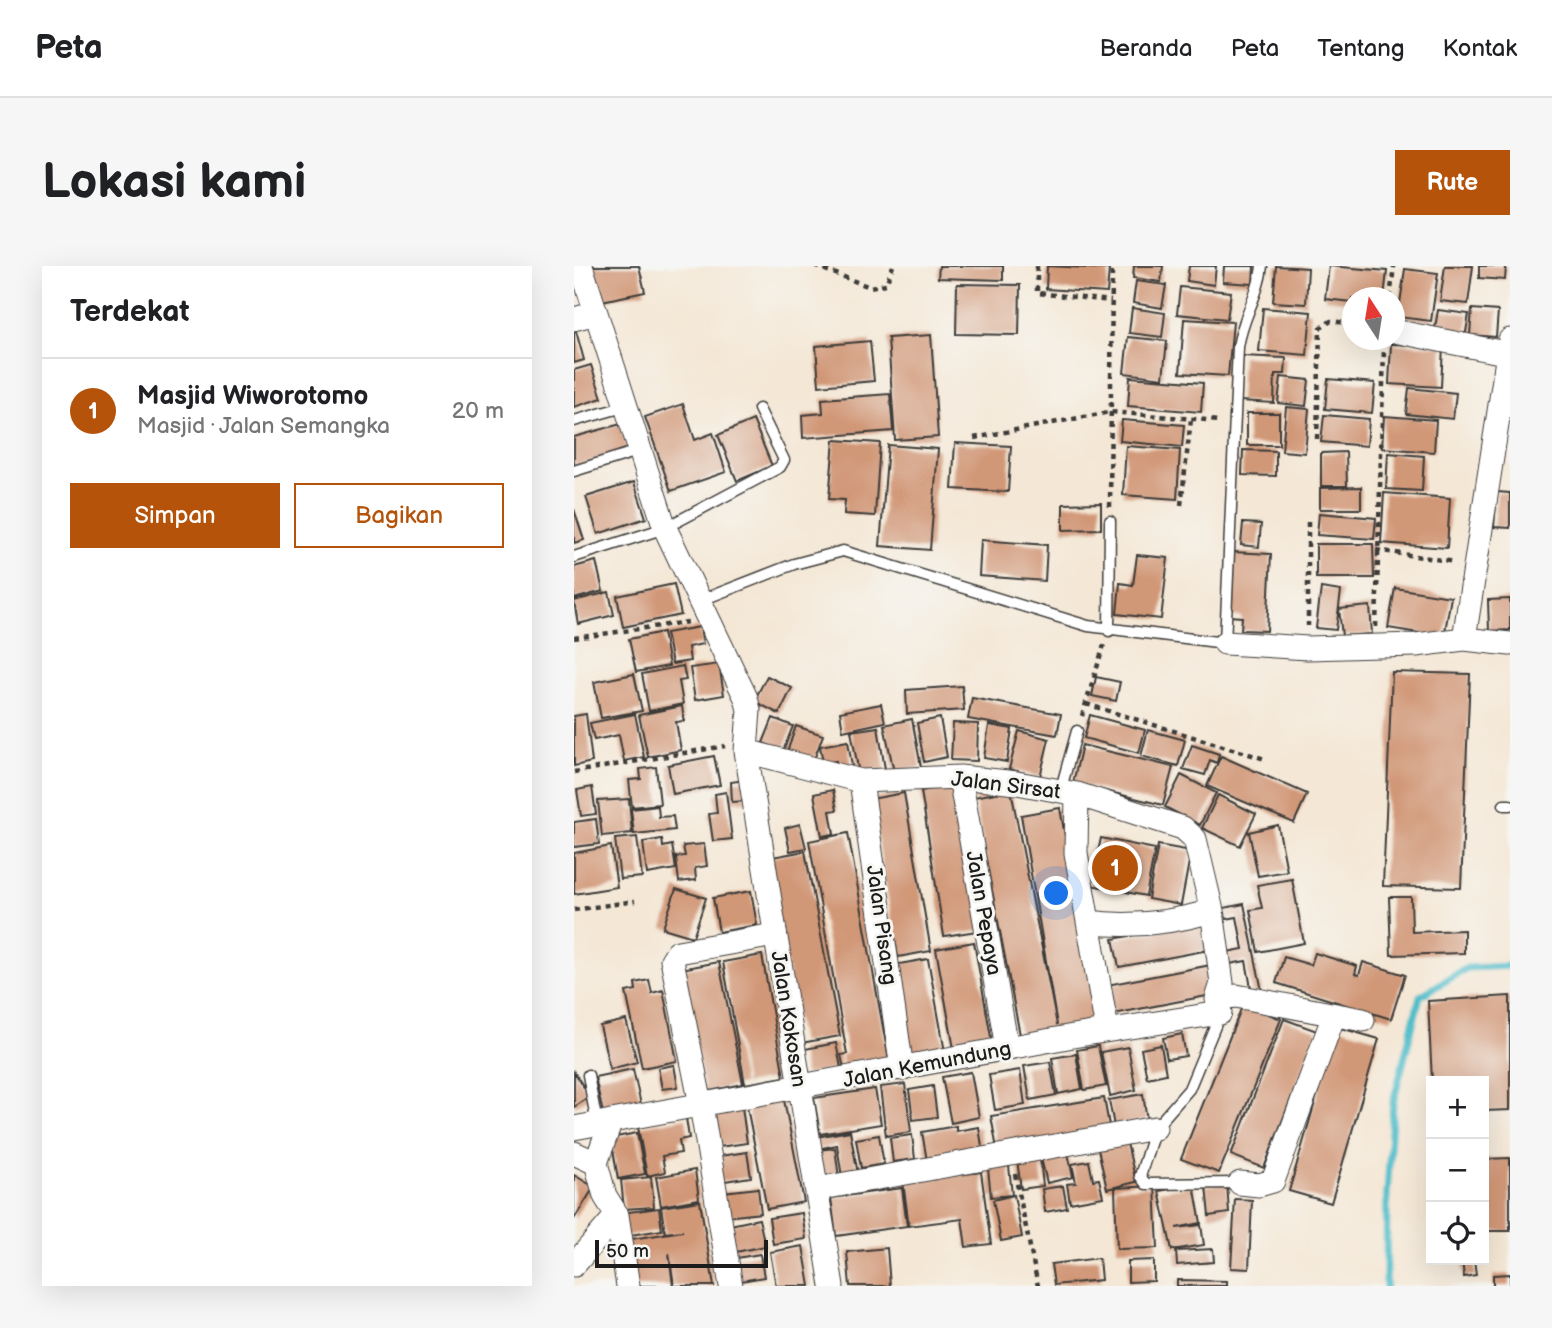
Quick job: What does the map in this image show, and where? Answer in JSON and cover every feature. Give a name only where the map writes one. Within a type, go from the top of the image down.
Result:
[{"type":"street","name":"Jalan Kokosan","points":[[581,266],[585,316],[627,406],[665,528],[746,698],[749,710],[746,747],[832,1286]]},
{"type":"street","points":[[1405,333],[1510,354]]},
{"type":"street","points":[[1464,639],[1510,354],[1510,340]]},
{"type":"street","points":[[1225,643],[1308,648],[1464,639],[1510,644]]},
{"type":"street","name":"Jalan Sirsat","points":[[746,747],[861,780],[960,777],[1069,793],[1183,828],[1195,839],[1212,911],[1222,983],[1218,1006]]},
{"type":"street","name":"Jalan Pepaya","points":[[960,777],[1007,1048]]},
{"type":"street","name":"Jalan Pisang","points":[[861,780],[902,1069]]},
{"type":"street","points":[[1069,793],[1076,853],[1107,1030]]},
{"type":"street","points":[[1088,922],[1135,925],[1180,920],[1212,911]]},
{"type":"street","points":[[731,1286],[701,1105],[672,960],[678,952],[775,934]]},
{"type":"street","name":"Jalan Kemundung","points":[[574,1128],[1107,1030],[1218,1006],[1236,996],[1363,1020]]},
{"type":"street","points":[[1240,1184],[1259,1185],[1273,1181],[1334,1015]]},
{"type":"street","points":[[604,1122],[596,1163],[605,1196],[617,1215],[628,1286]]},
{"type":"street","points":[[817,1189],[1155,1128]]},
{"type":"street","points":[[574,1153],[596,1163]]},
{"type":"street","points":[[574,1265],[617,1215]]},
{"type":"lane","points":[[704,610],[794,564],[843,551],[1110,631],[1225,643],[1241,328],[1258,293],[1262,266]]},
{"type":"lane","points":[[574,421],[627,406]]},
{"type":"lane","points":[[574,557],[665,528],[780,467],[784,460],[782,451],[759,410]]},
{"type":"lane","points":[[574,471],[641,450]]},
{"type":"lane","points":[[1110,522],[1110,631]]},
{"type":"lane","points":[[1069,793],[1077,731]]},
{"type":"lane","points":[[1218,1006],[1189,1089],[1155,1128],[1140,1175],[1146,1184],[1240,1184]]},
{"type":"lane","points":[[588,1075],[604,1122]]},
{"type":"path","points":[[815,266],[870,288],[886,285],[893,266]]},
{"type":"path","points":[[1037,266],[1037,293],[1111,300]]},
{"type":"path","points":[[1110,522],[1112,266]]},
{"type":"path","points":[[1391,287],[1394,266]]},
{"type":"path","points":[[1317,439],[1321,328],[1331,321],[1342,322]]},
{"type":"path","points":[[1376,645],[1376,550],[1385,350]]},
{"type":"path","points":[[974,438],[1110,412],[1235,422]]},
{"type":"path","points":[[1181,505],[1191,419]]},
{"type":"path","points":[[1308,522],[1308,648]]},
{"type":"path","points":[[1376,550],[1477,566]]},
{"type":"path","points":[[574,638],[704,610]]},
{"type":"path","points":[[1077,731],[1110,631]]},
{"type":"path","points":[[1086,704],[1265,760]]},
{"type":"path","points":[[574,772],[746,747]]},
{"type":"path","points":[[574,910],[635,901]]},
{"type":"path","points":[[1010,1154],[1038,1286]]},
{"type":"building","points":[[589,266],[639,266],[645,292],[597,302]]},
{"type":"building","points":[[939,266],[1003,266],[1003,280],[938,278]]},
{"type":"building","points":[[1047,266],[1109,269],[1107,293],[1046,289]]},
{"type":"building","points":[[1134,266],[1163,266],[1161,282],[1133,278]]},
{"type":"building","points":[[1189,266],[1216,266],[1214,285],[1187,281]]},
{"type":"building","points":[[1224,266],[1254,266],[1253,284],[1223,282]]},
{"type":"building","points":[[1276,266],[1308,268],[1306,304],[1273,302]]},
{"type":"building","points":[[1329,266],[1387,271],[1385,287],[1342,287],[1342,301],[1325,299]]},
{"type":"building","points":[[1445,266],[1473,266],[1468,304],[1440,301]]},
{"type":"building","points":[[1479,266],[1506,266],[1505,280],[1479,278]]},
{"type":"building","points":[[1405,269],[1438,273],[1431,321],[1405,318],[1405,287],[1402,287]]},
{"type":"building","points":[[1136,281],[1166,285],[1162,308],[1133,303]]},
{"type":"building","points":[[957,284],[1020,285],[1019,335],[956,334]]},
{"type":"building","points":[[1180,287],[1231,292],[1227,319],[1177,314]]},
{"type":"building","points":[[1132,308],[1165,313],[1162,337],[1129,333]]},
{"type":"building","points":[[1263,308],[1311,312],[1307,355],[1259,351]]},
{"type":"building","points":[[1472,309],[1498,311],[1496,337],[1470,335]]},
{"type":"building","points":[[1438,310],[1469,314],[1465,338],[1434,334]]},
{"type":"building","points":[[1184,319],[1233,322],[1228,376],[1180,373]]},
{"type":"building","points":[[576,331],[584,360],[574,363],[574,332]]},
{"type":"building","points":[[931,335],[938,437],[895,440],[888,338]]},
{"type":"building","points":[[1128,337],[1167,341],[1163,378],[1124,373]]},
{"type":"building","points":[[870,341],[874,381],[819,386],[816,346]]},
{"type":"building","points":[[1405,345],[1443,346],[1441,387],[1389,384],[1391,350],[1405,350]]},
{"type":"building","points":[[1242,356],[1286,358],[1285,374],[1275,374],[1274,403],[1240,401]]},
{"type":"building","points":[[591,365],[602,398],[574,407],[574,370]]},
{"type":"building","points":[[1130,377],[1203,383],[1201,412],[1128,406]]},
{"type":"building","points":[[1281,377],[1309,380],[1306,406],[1278,403]]},
{"type":"building","points":[[1328,379],[1375,383],[1372,413],[1325,409]]},
{"type":"building","points":[[1409,388],[1456,393],[1453,419],[1406,414]]},
{"type":"building","points":[[890,394],[893,431],[803,438],[802,415],[823,413],[822,399]]},
{"type":"building","points":[[683,404],[695,440],[713,433],[726,472],[671,491],[645,417]]},
{"type":"building","points":[[1286,407],[1309,409],[1305,453],[1282,451]]},
{"type":"building","points":[[1247,413],[1279,413],[1279,445],[1247,445]]},
{"type":"building","points":[[1324,415],[1369,419],[1367,446],[1321,442]]},
{"type":"building","points":[[1384,416],[1436,420],[1434,452],[1382,448]]},
{"type":"building","points":[[753,420],[772,466],[737,481],[718,435]]},
{"type":"building","points":[[1122,420],[1184,425],[1182,447],[1120,441]]},
{"type":"building","points":[[621,424],[628,451],[574,466],[574,437]]},
{"type":"building","points":[[834,440],[880,443],[875,516],[844,514],[845,500],[829,499]]},
{"type":"building","points":[[955,443],[1011,446],[1008,492],[952,489]]},
{"type":"building","points":[[888,445],[938,449],[930,550],[880,546]]},
{"type":"building","points":[[1126,446],[1180,450],[1177,499],[1123,495]]},
{"type":"building","points":[[1243,450],[1276,451],[1276,476],[1242,475]]},
{"type":"building","points":[[1346,452],[1347,486],[1321,486],[1321,453]]},
{"type":"building","points":[[1388,453],[1424,456],[1422,491],[1386,489]]},
{"type":"building","points":[[634,482],[646,518],[598,534],[586,497]]},
{"type":"building","points":[[1361,487],[1361,509],[1320,509],[1320,488]]},
{"type":"building","points":[[1497,492],[1510,493],[1510,528],[1494,527]]},
{"type":"building","points":[[1384,493],[1450,498],[1447,548],[1381,543]]},
{"type":"building","points":[[1101,503],[1101,529],[1063,530],[1063,504]]},
{"type":"building","points":[[574,509],[584,540],[574,543]]},
{"type":"building","points":[[1319,513],[1376,518],[1374,539],[1317,535]]},
{"type":"building","points":[[1243,523],[1261,524],[1259,547],[1241,545]]},
{"type":"building","points":[[981,540],[1047,545],[1045,581],[979,576]]},
{"type":"building","points":[[1316,544],[1373,544],[1374,578],[1316,578]]},
{"type":"building","points":[[1232,552],[1271,554],[1267,631],[1241,630],[1242,617],[1229,616]]},
{"type":"building","points":[[1137,555],[1168,558],[1161,619],[1117,614],[1120,583],[1133,585]]},
{"type":"building","points":[[596,561],[603,591],[574,599],[574,567]]},
{"type":"building","points":[[674,584],[681,615],[623,627],[617,596]]},
{"type":"building","points":[[1321,588],[1341,591],[1336,630],[1316,628]]},
{"type":"building","points":[[1395,588],[1451,597],[1444,637],[1388,628]]},
{"type":"building","points":[[609,592],[614,615],[578,624],[574,601]]},
{"type":"building","points":[[1510,599],[1510,630],[1489,631],[1488,600]]},
{"type":"building","points":[[1370,606],[1372,634],[1342,636],[1339,609]]},
{"type":"building","points":[[700,627],[703,644],[688,647],[690,661],[672,664],[666,633]]},
{"type":"building","points":[[663,632],[669,666],[636,672],[629,639]]},
{"type":"building","points":[[719,664],[724,695],[695,700],[690,668]]},
{"type":"building","points":[[683,666],[686,680],[679,681],[683,704],[649,711],[642,674]]},
{"type":"building","points":[[1392,672],[1470,674],[1461,888],[1383,886]]},
{"type":"building","points":[[634,674],[642,711],[601,718],[594,682]]},
{"type":"building","points":[[767,676],[792,688],[779,714],[754,701]]},
{"type":"building","points":[[1096,677],[1120,682],[1116,701],[1092,696]]},
{"type":"building","points":[[962,686],[964,710],[907,714],[906,690]]},
{"type":"building","points":[[972,698],[1061,714],[1057,735],[968,719]]},
{"type":"building","points":[[881,704],[885,722],[843,731],[840,712]]},
{"type":"building","points":[[682,706],[684,721],[676,722],[681,750],[648,757],[639,715]]},
{"type":"building","points":[[586,714],[592,762],[574,766],[574,716]]},
{"type":"building","points":[[635,714],[644,757],[624,761],[619,735],[594,740],[590,723]]},
{"type":"building","points":[[1090,715],[1145,730],[1139,753],[1084,738]]},
{"type":"building","points":[[773,718],[793,726],[783,751],[763,743]]},
{"type":"building","points":[[940,718],[947,757],[924,762],[917,723]]},
{"type":"building","points":[[912,719],[921,767],[894,772],[884,725]]},
{"type":"building","points":[[953,723],[978,724],[977,761],[951,760]]},
{"type":"building","points":[[989,725],[1012,729],[1007,762],[984,758]]},
{"type":"building","points":[[796,726],[823,735],[812,765],[786,755]]},
{"type":"building","points":[[878,727],[885,769],[859,773],[851,731]]},
{"type":"building","points":[[1148,730],[1185,740],[1178,766],[1141,756]]},
{"type":"building","points":[[1019,731],[1049,739],[1040,777],[1009,769]]},
{"type":"building","points":[[848,741],[852,766],[837,769],[836,761],[823,763],[820,746]]},
{"type":"building","points":[[1082,745],[1173,767],[1163,805],[1073,783]]},
{"type":"building","points":[[1192,745],[1219,754],[1217,763],[1210,760],[1205,775],[1183,769]]},
{"type":"building","points":[[714,756],[720,785],[673,794],[668,765]]},
{"type":"building","points":[[1221,756],[1307,794],[1294,823],[1207,786]]},
{"type":"building","points":[[656,767],[660,804],[632,807],[629,780],[641,779],[640,769]]},
{"type":"building","points":[[1181,775],[1216,793],[1200,825],[1165,807]]},
{"type":"building","points":[[745,780],[746,801],[732,802],[731,782]]},
{"type":"building","points":[[956,785],[984,930],[944,936],[921,791]]},
{"type":"building","points":[[592,787],[596,814],[581,816],[577,790]]},
{"type":"building","points":[[833,790],[837,810],[830,811],[834,834],[822,836],[814,794]]},
{"type":"building","points":[[1011,790],[1057,1025],[1021,815],[1060,808],[1098,1021],[1020,1035],[974,797]]},
{"type":"building","points":[[726,792],[732,839],[713,841],[709,814],[717,813],[715,794]]},
{"type":"building","points":[[904,793],[931,951],[898,957],[871,799]]},
{"type":"building","points":[[1218,795],[1256,814],[1240,846],[1202,828]]},
{"type":"building","points":[[629,799],[632,833],[602,836],[598,801]]},
{"type":"building","points":[[658,806],[659,817],[673,816],[675,830],[634,834],[631,809]]},
{"type":"building","points":[[596,819],[599,844],[574,847],[574,822]]},
{"type":"building","points":[[800,824],[806,848],[790,851],[785,828]]},
{"type":"building","points":[[1278,825],[1287,871],[1258,876],[1249,832]]},
{"type":"building","points":[[848,833],[889,1061],[844,1069],[841,1055],[847,1054],[809,841]]},
{"type":"building","points":[[637,837],[642,877],[620,879],[615,839]]},
{"type":"building","points":[[1101,838],[1155,849],[1146,896],[1091,885]]},
{"type":"building","points":[[662,839],[663,847],[672,845],[676,869],[647,874],[643,842]]},
{"type":"building","points":[[704,844],[707,866],[695,868],[696,880],[679,882],[676,857],[685,856],[683,846]]},
{"type":"building","points":[[1158,845],[1191,851],[1181,905],[1148,899]]},
{"type":"building","points":[[611,846],[617,887],[574,894],[574,853]]},
{"type":"building","points":[[805,851],[840,1036],[801,1043],[767,858]]},
{"type":"building","points":[[1292,879],[1304,943],[1258,952],[1250,910],[1262,908],[1257,885]]},
{"type":"building","points":[[676,889],[706,898],[693,937],[663,928]]},
{"type":"building","points":[[751,891],[757,925],[719,932],[713,898]]},
{"type":"building","points":[[1389,897],[1411,897],[1412,932],[1464,930],[1464,953],[1391,955]]},
{"type":"building","points":[[1244,904],[1262,991],[1252,993],[1246,961],[1224,965],[1222,953],[1243,949],[1237,917],[1226,919],[1224,908]]},
{"type":"building","points":[[1209,921],[1214,949],[1119,967],[1113,939]]},
{"type":"building","points":[[974,942],[992,1043],[954,1049],[936,949]]},
{"type":"building","points":[[1315,953],[1357,966],[1355,974],[1359,975],[1363,962],[1405,975],[1391,1019],[1276,983],[1284,957],[1311,965]]},
{"type":"building","points":[[762,955],[784,1077],[745,1084],[723,962]]},
{"type":"building","points":[[928,959],[945,1052],[905,1060],[888,966]]},
{"type":"building","points":[[719,962],[743,1084],[705,1092],[681,969]]},
{"type":"building","points":[[1211,965],[1217,994],[1113,1014],[1107,985]]},
{"type":"building","points":[[649,980],[652,993],[663,990],[677,1061],[642,1068],[626,992],[636,990],[635,983]]},
{"type":"building","points":[[1510,996],[1510,1110],[1489,1111],[1489,1076],[1432,1076],[1428,1001]]},
{"type":"building","points":[[1243,1004],[1281,1019],[1219,1173],[1181,1159]]},
{"type":"building","points":[[1284,1019],[1317,1031],[1264,1168],[1231,1155]]},
{"type":"building","points":[[626,1020],[637,1062],[610,1069],[600,1026]]},
{"type":"building","points":[[1337,1027],[1379,1039],[1331,1203],[1289,1191]]},
{"type":"building","points":[[1182,1034],[1186,1056],[1167,1059],[1163,1038]]},
{"type":"building","points":[[836,1043],[841,1068],[805,1075],[800,1050]]},
{"type":"building","points":[[1161,1045],[1166,1074],[1147,1078],[1141,1049]]},
{"type":"building","points":[[1098,1046],[1106,1086],[1084,1090],[1077,1050]]},
{"type":"building","points":[[1128,1047],[1136,1090],[1110,1096],[1101,1052]]},
{"type":"building","points":[[1076,1054],[1082,1089],[1058,1094],[1052,1058]]},
{"type":"building","points":[[1050,1062],[1056,1095],[1030,1100],[1024,1066]]},
{"type":"building","points":[[674,1065],[678,1087],[662,1089],[658,1068]]},
{"type":"building","points":[[633,1069],[641,1105],[603,1113],[595,1077]]},
{"type":"building","points":[[1020,1070],[1025,1105],[995,1110],[989,1075]]},
{"type":"building","points":[[574,1072],[590,1097],[574,1107]]},
{"type":"building","points":[[971,1072],[979,1117],[951,1123],[942,1077]]},
{"type":"building","points":[[905,1084],[911,1132],[886,1136],[880,1087]]},
{"type":"building","points":[[933,1086],[937,1117],[913,1120],[909,1090]]},
{"type":"building","points":[[875,1089],[881,1124],[820,1134],[814,1098]]},
{"type":"building","points":[[1143,1094],[1147,1120],[1114,1126],[1109,1100]]},
{"type":"building","points":[[1104,1098],[1110,1131],[997,1149],[991,1116]]},
{"type":"building","points":[[784,1100],[804,1202],[767,1209],[747,1107]]},
{"type":"building","points":[[742,1107],[747,1143],[712,1148],[706,1113]]},
{"type":"building","points":[[686,1118],[689,1138],[679,1140],[681,1153],[662,1156],[665,1172],[647,1176],[638,1127]]},
{"type":"building","points":[[956,1126],[956,1131],[979,1127],[983,1153],[927,1161],[922,1132]]},
{"type":"building","points":[[850,1131],[858,1174],[842,1177],[837,1145],[818,1149],[816,1137]]},
{"type":"building","points":[[637,1133],[645,1174],[618,1179],[611,1138]]},
{"type":"building","points":[[879,1135],[884,1164],[861,1168],[856,1139]]},
{"type":"building","points":[[912,1135],[915,1159],[893,1162],[890,1138]]},
{"type":"building","points":[[1127,1143],[1136,1182],[1107,1189],[1098,1149]]},
{"type":"building","points":[[835,1148],[839,1178],[822,1180],[818,1150]]},
{"type":"building","points":[[747,1152],[751,1177],[718,1182],[713,1157]]},
{"type":"building","points":[[1068,1153],[1073,1177],[1047,1183],[1041,1158]]},
{"type":"building","points":[[1040,1158],[1043,1186],[1021,1189],[1017,1160]]},
{"type":"building","points":[[1510,1158],[1510,1231],[1489,1231],[1489,1159]]},
{"type":"building","points":[[1089,1161],[1093,1180],[1099,1179],[1103,1197],[1070,1203],[1067,1184],[1076,1183],[1072,1164]]},
{"type":"building","points":[[1009,1166],[1012,1195],[991,1197],[988,1169]]},
{"type":"building","points":[[695,1170],[699,1199],[661,1206],[656,1177]]},
{"type":"building","points":[[981,1172],[991,1244],[966,1247],[962,1219],[909,1226],[903,1182]]},
{"type":"building","points":[[574,1175],[594,1187],[574,1219]]},
{"type":"building","points":[[651,1177],[654,1207],[624,1209],[621,1180]]},
{"type":"building","points":[[1227,1183],[1229,1213],[1209,1216],[1206,1186]]},
{"type":"building","points":[[1194,1185],[1201,1223],[1176,1228],[1201,1225],[1204,1245],[1172,1250],[1159,1191]]},
{"type":"building","points":[[1063,1186],[1067,1208],[1045,1212],[1042,1189]]},
{"type":"building","points":[[1155,1186],[1158,1248],[1117,1249],[1115,1188]]},
{"type":"building","points":[[758,1188],[761,1213],[725,1217],[723,1192]]},
{"type":"building","points":[[902,1188],[907,1226],[836,1236],[831,1198]]},
{"type":"building","points":[[1014,1195],[1022,1237],[1001,1241],[993,1200]]},
{"type":"building","points":[[1235,1199],[1252,1200],[1249,1269],[1231,1268]]},
{"type":"building","points":[[700,1201],[714,1286],[674,1286],[669,1253],[673,1286],[631,1286],[625,1240],[683,1231],[665,1233],[661,1207]]},
{"type":"building","points":[[659,1208],[662,1230],[624,1236],[621,1213]]},
{"type":"building","points":[[802,1213],[806,1239],[773,1244],[769,1218]]},
{"type":"building","points":[[759,1219],[765,1246],[736,1252],[730,1225]]},
{"type":"building","points":[[803,1246],[810,1286],[776,1286],[770,1252]]},
{"type":"building","points":[[887,1248],[890,1286],[850,1286],[847,1252]]},
{"type":"building","points":[[1213,1249],[1214,1262],[1177,1265],[1176,1251]]},
{"type":"building","points":[[760,1254],[764,1277],[735,1282],[731,1259]]},
{"type":"building","points":[[1099,1258],[1101,1280],[1054,1285],[1051,1264]]},
{"type":"building","points":[[1154,1260],[1154,1281],[1128,1282],[1128,1261]]},
{"type":"building","points":[[1463,1265],[1475,1265],[1476,1275],[1464,1277]]},
{"type":"building","points":[[1510,1274],[1510,1286],[1493,1286],[1493,1275]]},
{"type":"building","points":[[1177,1280],[1227,1281],[1227,1286],[1177,1286]]},
{"type":"waterway","points":[[1386,1286],[1387,1194],[1393,1103],[1420,996],[1467,968],[1510,966]]},
{"type":"place","name":"Masjid Wiworotomo","points":[[1115,868]]}]
